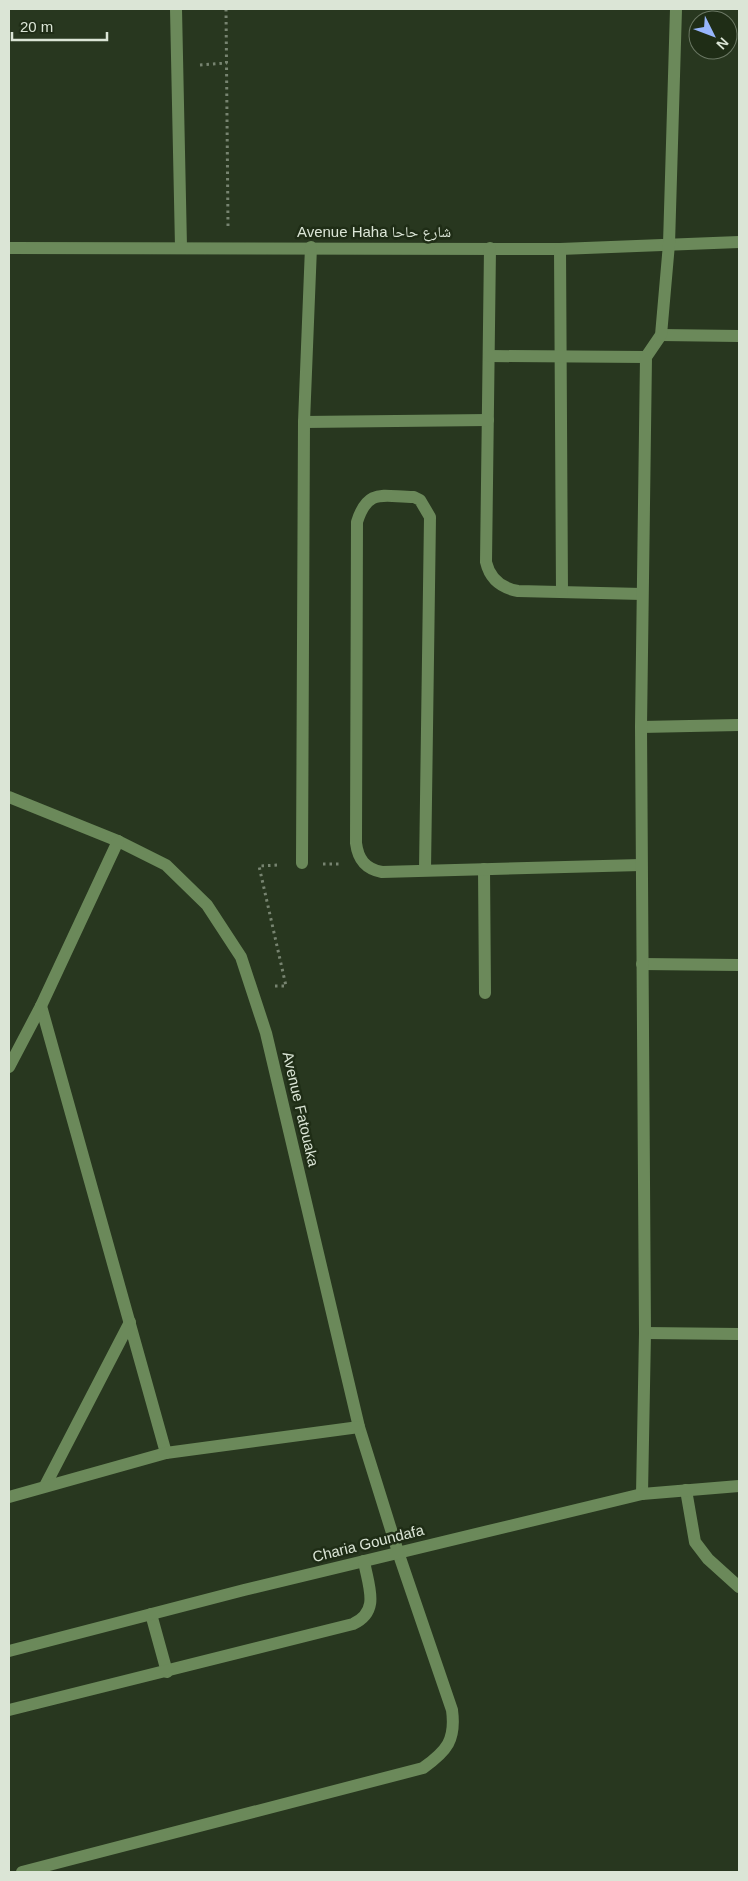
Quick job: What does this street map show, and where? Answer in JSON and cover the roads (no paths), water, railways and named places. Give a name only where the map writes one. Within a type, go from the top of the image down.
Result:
[{"type":"street","points":[[176,9],[181,247]]},
{"type":"street","points":[[642,1494],[645,1333],[641,727],[646,356],[661,336],[669,244],[676,9]]},
{"type":"street","name":"Avenue Haha شارع حاحا","points":[[9,248],[311,247],[560,249],[739,242]]},
{"type":"street","points":[[302,863],[304,422],[311,247]]},
{"type":"street","points":[[490,248],[486,562],[488,572],[496,582],[507,589],[642,594]]},
{"type":"street","points":[[560,249],[562,592]]},
{"type":"street","points":[[661,336],[739,336]]},
{"type":"street","points":[[489,356],[646,356]]},
{"type":"street","points":[[304,422],[488,420]]},
{"type":"street","points":[[425,870],[430,518],[420,500],[414,497],[374,496],[365,503],[357,522],[356,843],[358,857],[374,870],[425,870],[484,869],[641,865]]},
{"type":"street","points":[[641,727],[739,725]]},
{"type":"street","name":"Avenue Fatouaka","points":[[9,797],[118,841],[166,865],[207,905],[241,957],[252,986],[268,1042],[359,1427],[398,1552],[452,1710],[454,1727],[451,1741],[439,1757],[423,1768],[22,1872]]},
{"type":"street","points":[[9,1067],[41,1006],[118,841]]},
{"type":"street","points":[[484,869],[485,993]]},
{"type":"street","points":[[642,964],[739,965]]},
{"type":"street","points":[[41,1006],[166,1453]]},
{"type":"street","points":[[45,1486],[130,1322]]},
{"type":"street","points":[[645,1333],[739,1334]]},
{"type":"street","points":[[9,1497],[166,1453],[359,1427]]},
{"type":"street","name":"Charia Goundafa","points":[[9,1651],[398,1552],[642,1494],[739,1486]]},
{"type":"street","points":[[686,1490],[695,1542],[708,1559],[739,1587]]},
{"type":"street","points":[[9,1710],[353,1624],[362,1620],[368,1614],[371,1605],[364,1561]]},
{"type":"street","points":[[151,1614],[167,1672]]}]
